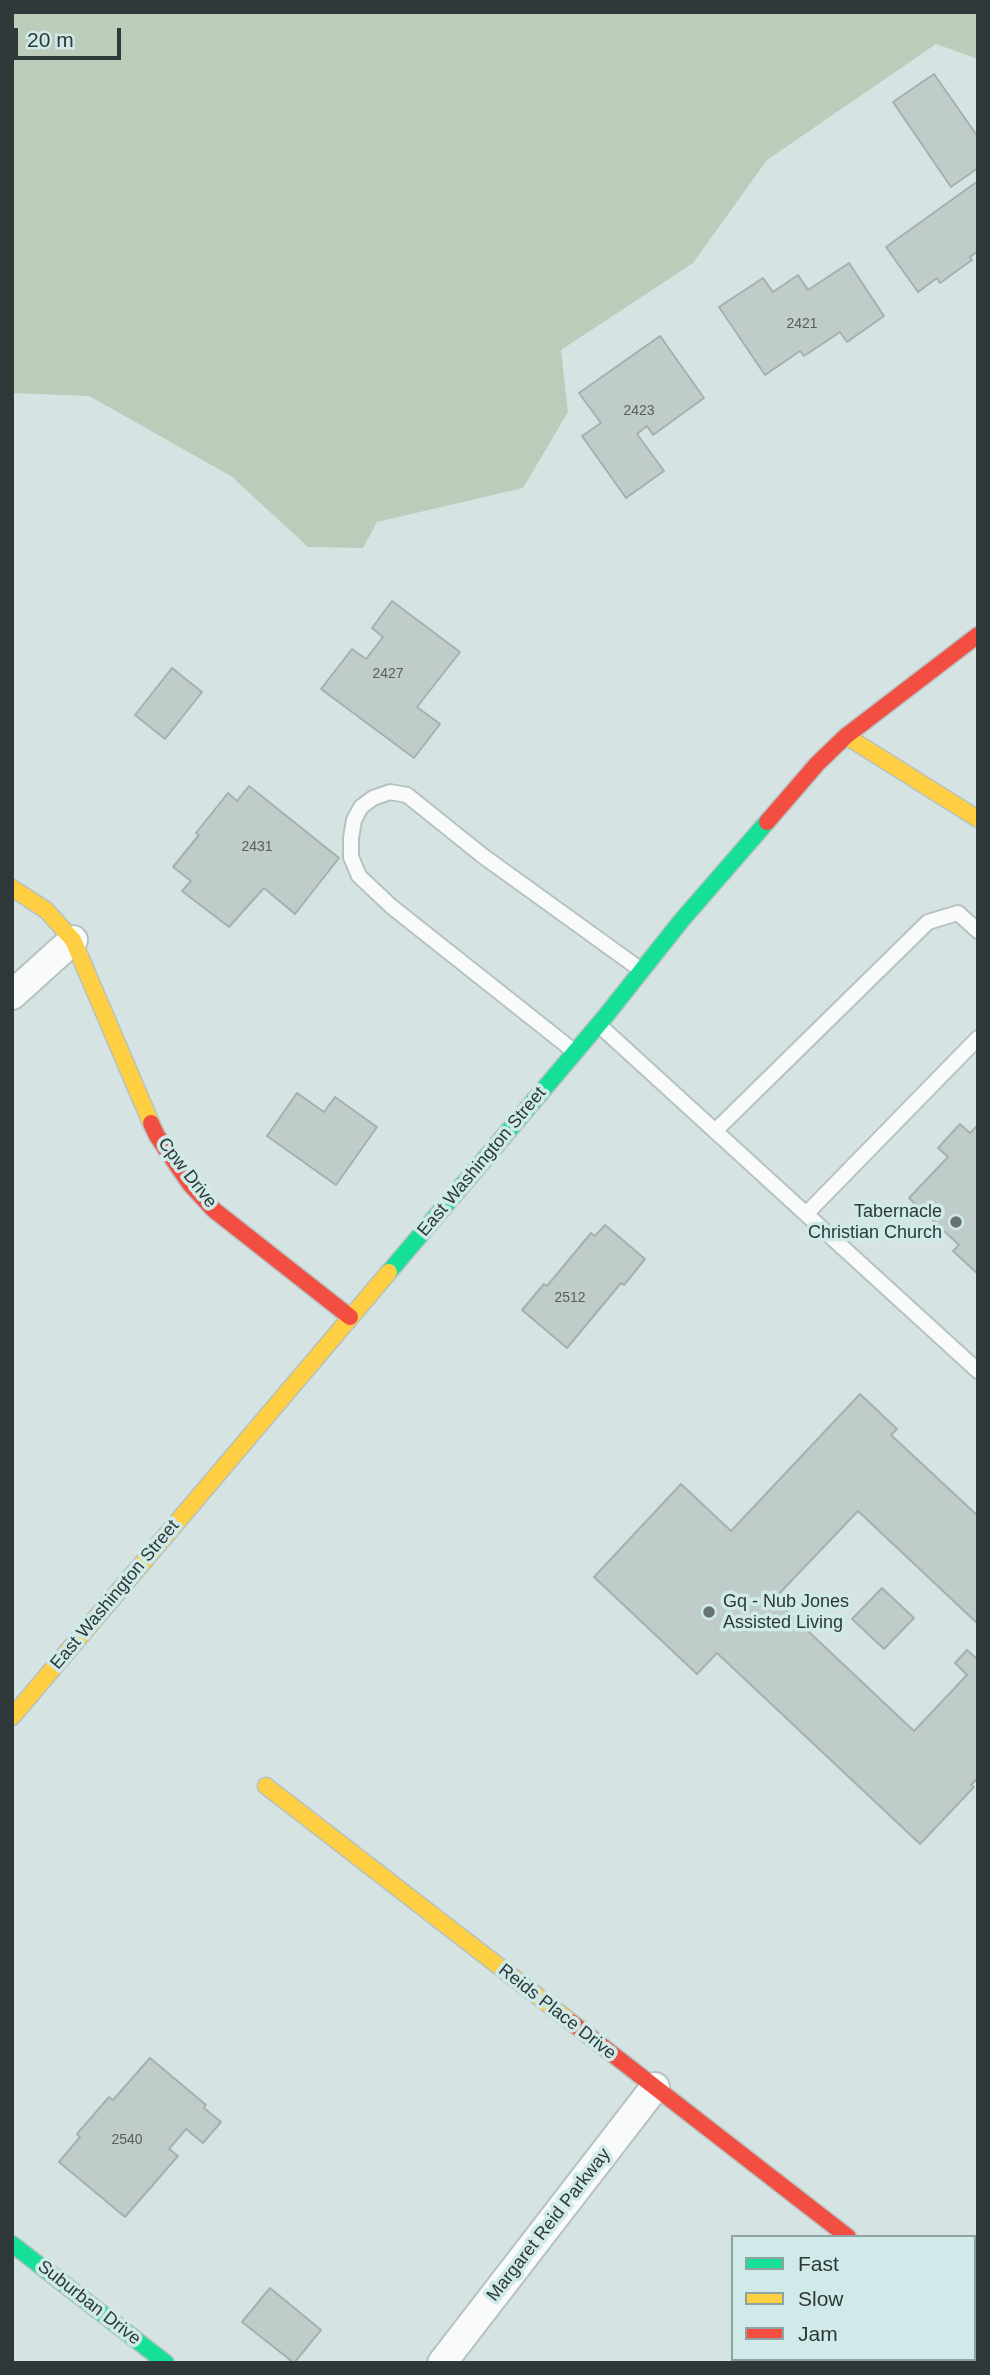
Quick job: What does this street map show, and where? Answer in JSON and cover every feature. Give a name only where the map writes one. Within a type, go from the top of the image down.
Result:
[{"type":"main road","name":"East Washington Street","points":[[12,1717],[575,1052],[681,921],[807,775],[846,736],[978,635]]},
{"type":"main road","points":[[846,736],[978,819]]},
{"type":"main road","name":"Cpw Drive","points":[[12,888],[39,903],[63,925],[73,940],[157,1136],[190,1184],[214,1210],[349,1317]]},
{"type":"main road","name":"Reids Place Drive","points":[[266,1786],[845,2235]]},
{"type":"main road","name":"Suburban Drive","points":[[12,2244],[166,2363]]},
{"type":"street","points":[[12,995],[73,940]]},
{"type":"street","name":"Margaret Reid Parkway","points":[[442,2363],[655,2087]]},
{"type":"lane","points":[[575,1052],[392,907],[359,876],[351,857],[351,838],[354,820],[361,807],[373,798],[390,792],[407,795],[483,856],[642,971]]},
{"type":"lane","points":[[715,1131],[928,922],[958,913],[978,931]]},
{"type":"lane","points":[[598,1024],[978,1371]]},
{"type":"lane","points":[[806,1214],[978,1038]]},
{"type":"green space","points":[[12,12],[978,12],[978,59],[936,44],[767,160],[693,263],[561,350],[568,412],[523,488],[377,522],[363,548],[308,547],[231,476],[89,396],[12,393]]},
{"type":"building","points":[[934,74],[978,137],[978,168],[951,187],[893,102]]},
{"type":"building","points":[[978,181],[978,251],[970,257],[972,260],[940,283],[937,278],[918,292],[886,247]]},
{"type":"building","points":[[849,263],[884,316],[847,342],[840,332],[804,356],[800,351],[765,375],[719,307],[763,278],[773,292],[798,275],[808,290]]},
{"type":"building","points":[[660,336],[704,398],[653,435],[647,426],[637,434],[664,471],[626,498],[582,436],[601,423],[579,393]]},
{"type":"building","points":[[392,601],[460,652],[417,707],[440,724],[414,758],[321,689],[352,649],[366,659],[383,637],[372,628]]},
{"type":"building","points":[[172,668],[202,692],[165,739],[135,715]]},
{"type":"building","points":[[249,786],[339,858],[295,914],[264,888],[229,927],[182,891],[191,881],[173,867],[228,793],[237,801]]},
{"type":"building","points":[[297,1093],[324,1112],[335,1097],[377,1127],[336,1185],[267,1136]]},
{"type":"building","name":"Tabernacle Christian Church","points":[[960,1124],[970,1133],[978,1125],[978,1274],[953,1251],[959,1245],[909,1198],[948,1157],[938,1148]]},
{"type":"building","points":[[605,1225],[645,1259],[624,1285],[621,1283],[567,1348],[522,1310],[544,1284],[547,1286],[591,1233],[595,1236]]},
{"type":"building","name":"Gq - Nub Jones Assisted Living","points":[[860,1394],[897,1429],[891,1435],[978,1516],[978,1624],[858,1511],[774,1599],[914,1731],[967,1675],[955,1663],[967,1650],[978,1660],[978,1778],[971,1785],[974,1787],[920,1844],[717,1653],[697,1674],[594,1577],[681,1484],[731,1531]]},
{"type":"building","points":[[882,1588],[914,1618],[884,1649],[852,1619]]},
{"type":"building","points":[[150,2058],[206,2105],[204,2108],[221,2122],[203,2143],[186,2129],[169,2149],[178,2156],[125,2217],[59,2162],[80,2137],[77,2134],[109,2097],[113,2100]]},
{"type":"building","points":[[270,2288],[321,2330],[294,2363],[242,2322]]},
{"type":"traffic: fast","points":[[389,1272],[604,1018],[681,921],[767,822]]},
{"type":"traffic: fast","points":[[12,2244],[166,2363]]},
{"type":"traffic: slow","points":[[846,736],[978,819]]},
{"type":"traffic: slow","points":[[12,888],[46,910],[73,940],[151,1123]]},
{"type":"traffic: slow","points":[[12,1717],[389,1272]]},
{"type":"traffic: slow","points":[[266,1786],[571,2022]]},
{"type":"traffic: jam","points":[[767,822],[817,764],[846,736],[978,635]]},
{"type":"traffic: jam","points":[[151,1123],[190,1184],[214,1210],[350,1317]]},
{"type":"traffic: jam","points":[[571,2022],[845,2235]]},
{"type":"place","name":"Tabernacle Christian Church","points":[[956,1222]]},
{"type":"place","name":"Gq - Nub Jones Assisted Living","points":[[709,1612]]}]
